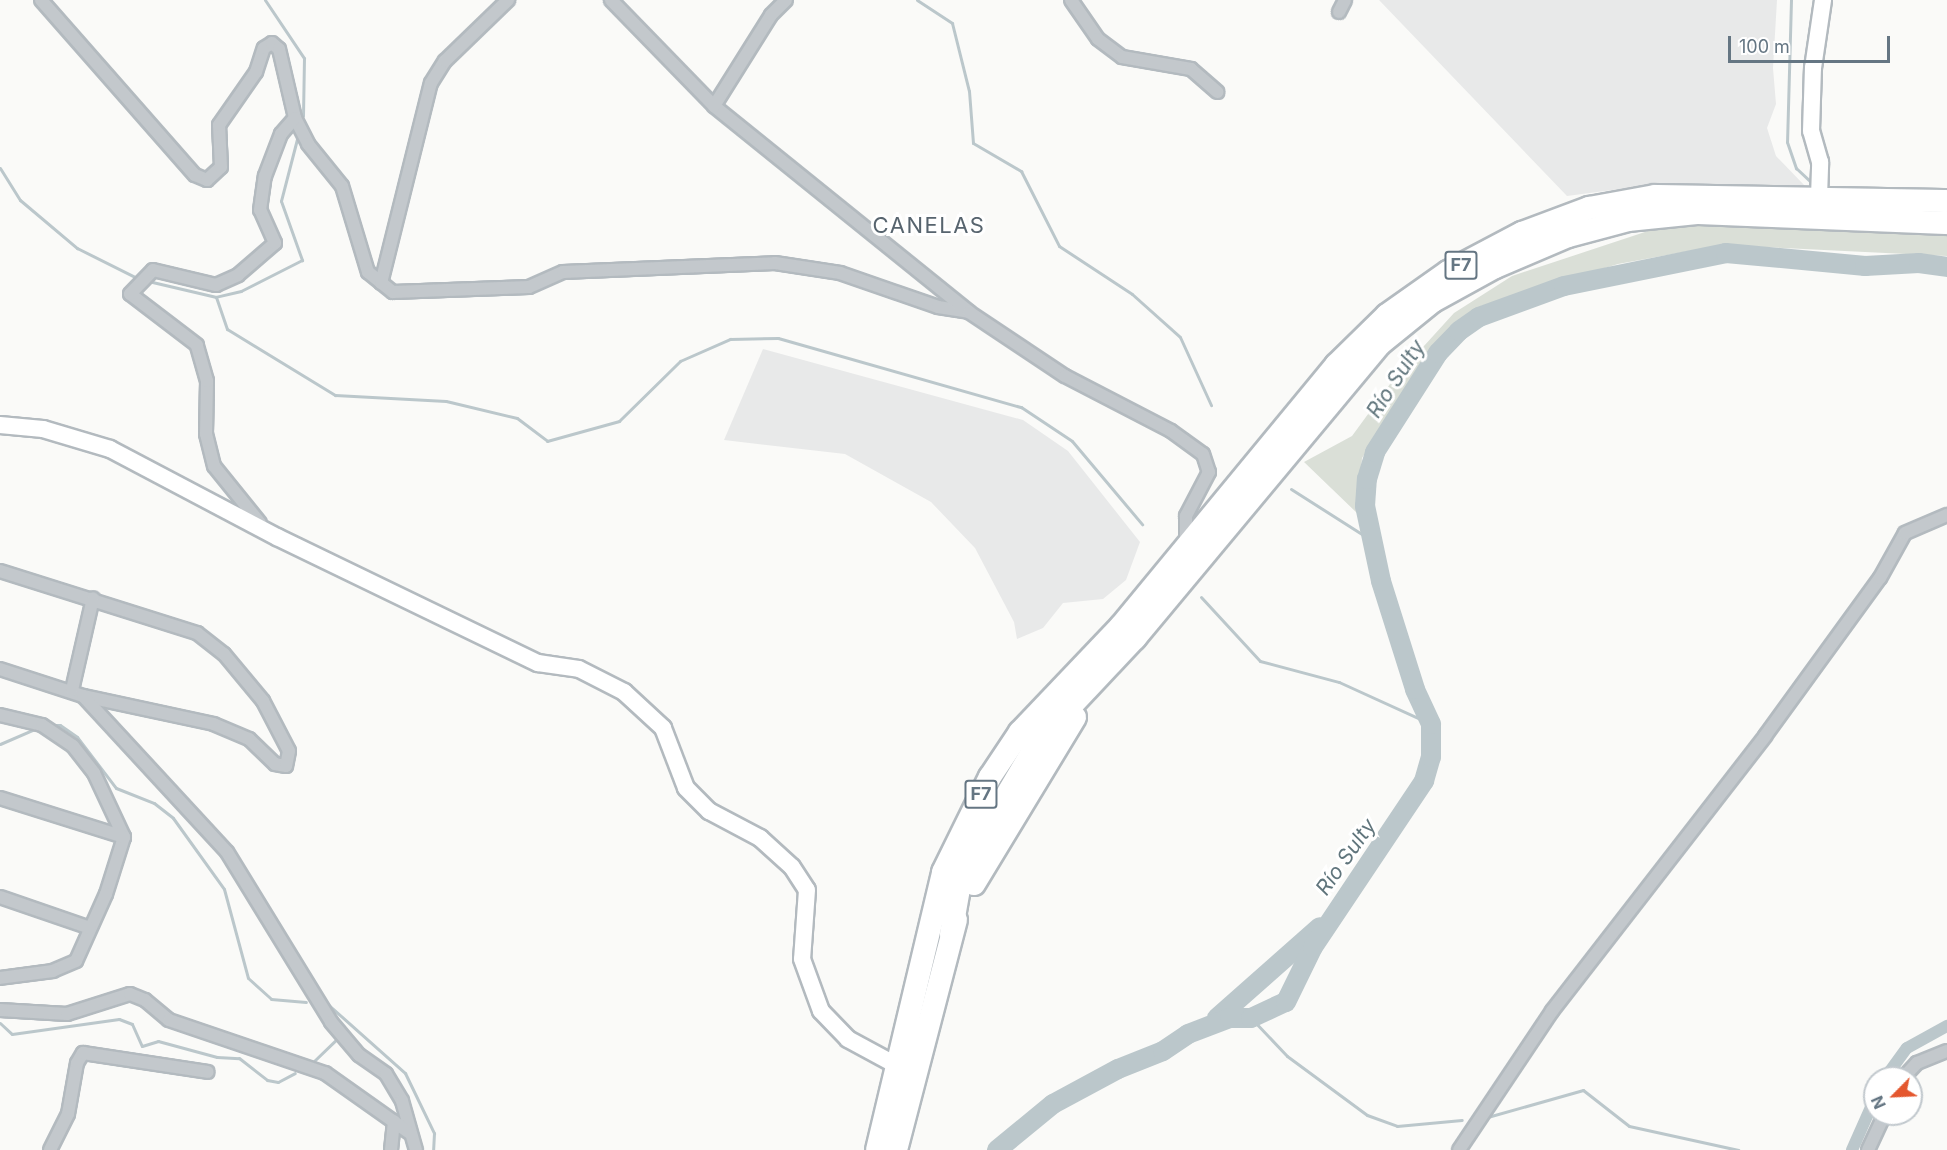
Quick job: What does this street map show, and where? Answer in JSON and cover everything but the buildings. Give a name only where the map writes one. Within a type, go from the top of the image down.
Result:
[{"type":"highway","name":"F7","points":[[877,1150],[943,872],[965,821],[1020,732],[1121,626],[1336,365],[1387,315],[1448,272],[1522,232],[1589,208],[1655,196],[1819,197],[1947,201]]},
{"type":"highway","name":"F7","points":[[897,1150],[951,934],[984,849],[1048,744],[1101,675],[1380,344],[1433,301],[1496,267],[1568,236],[1629,220],[1697,213],[1947,223]]},
{"type":"street","points":[[41,0],[195,175],[207,180],[221,167],[219,125],[256,72],[264,48],[272,43],[279,49],[295,118],[308,144],[342,186],[368,272],[393,292],[518,288],[563,272],[776,262],[840,273],[938,307],[969,312]]},
{"type":"street","points":[[381,283],[430,83],[446,61],[508,0]]},
{"type":"street","points":[[612,0],[714,106],[969,312],[1065,376],[1171,432],[1203,454],[1209,472],[1186,516],[1186,546]]},
{"type":"street","points":[[714,106],[786,0]]},
{"type":"street","points":[[1071,0],[1098,39],[1122,57],[1191,69],[1217,92]]},
{"type":"street","points":[[1339,12],[1345,0]]},
{"type":"street","points":[[1819,197],[1820,162],[1811,131],[1813,68],[1823,0]]},
{"type":"street","points":[[277,537],[251,515],[214,466],[206,434],[207,381],[197,345],[130,294],[153,270],[216,285],[238,275],[275,243],[260,210],[265,177],[281,134],[295,118]]},
{"type":"street","points":[[0,425],[44,429],[110,449],[171,477],[277,537],[538,663],[579,669],[650,712],[663,728],[686,788],[709,811],[760,838],[792,867],[807,890],[802,959],[821,1011],[848,1039],[898,1066]]},
{"type":"street","points":[[1459,1150],[1552,1011],[1765,736],[1880,578],[1905,533],[1947,515]]},
{"type":"street","points":[[0,571],[93,598],[197,633],[224,654],[263,700],[289,751],[286,766],[275,764],[249,739],[214,724],[77,693],[0,669]]},
{"type":"street","points":[[77,693],[93,598]]},
{"type":"street","points":[[77,693],[227,852],[331,1022],[359,1055],[386,1074],[402,1101],[416,1150]]},
{"type":"street","points":[[0,715],[42,725],[74,746],[94,773],[124,837],[123,852],[76,961],[0,986]]},
{"type":"street","points":[[0,798],[124,837]]},
{"type":"street","points":[[0,897],[90,928]]},
{"type":"street","points":[[0,978],[38,973]]},
{"type":"street","points":[[0,1011],[67,1014],[130,994],[145,1000],[169,1020],[325,1073],[411,1134]]},
{"type":"street","points":[[1914,1066],[1947,1051]]},
{"type":"street","points":[[50,1150],[68,1114],[76,1063],[83,1053],[208,1072]]},
{"type":"street","points":[[390,1150],[394,1121]]},
{"type":"street","points":[[1868,1150],[1879,1126]]},
{"type":"shaded area","points":[[1379,0],[1777,0],[1773,68],[1776,104],[1767,128],[1776,156],[1806,187],[1665,183],[1567,196]]},
{"type":"shaded area","points":[[1702,224],[1947,235],[1947,256],[1722,245],[1618,264],[1481,306],[1444,334],[1362,458],[1358,514],[1304,462],[1352,436],[1393,380],[1454,313],[1512,276],[1657,228]]},
{"type":"shaded area","points":[[763,349],[1023,420],[1068,451],[1140,542],[1126,580],[1103,599],[1063,603],[1043,628],[1017,639],[1014,622],[975,548],[931,502],[845,454],[724,440]]},
{"type":"waterway","points":[[265,0],[304,58],[303,116]]},
{"type":"waterway","points":[[917,0],[952,23],[969,91],[973,143],[1021,171],[1059,246],[1132,294],[1180,337],[1211,405]]},
{"type":"waterway","points":[[1791,0],[1787,142],[1796,168],[1811,182]]},
{"type":"waterway","points":[[297,139],[281,201],[302,260],[241,291],[216,297],[227,329],[335,395],[446,401],[517,418],[547,441],[619,421],[680,361],[730,339],[778,338],[1021,407],[1072,441],[1142,524]]},
{"type":"waterway","points":[[0,168],[20,200],[77,248],[139,279]]},
{"type":"waterway","name":"Río Sulty","points":[[997,1150],[1053,1104],[1118,1069],[1163,1051],[1188,1034],[1230,1018],[1251,1018],[1286,1002],[1313,947],[1424,781],[1431,757],[1431,724],[1415,689],[1381,581],[1365,506],[1367,479],[1375,452],[1438,353],[1459,331],[1479,317],[1564,286],[1726,253],[1865,266],[1919,263],[1947,267]]},
{"type":"waterway","points":[[148,281],[216,297]]},
{"type":"waterway","points":[[1291,489],[1371,540]]},
{"type":"waterway","points":[[1201,597],[1260,661],[1339,682],[1431,724]]},
{"type":"waterway","points":[[48,725],[60,725],[77,737],[116,788],[154,803],[173,818],[224,889],[248,978],[271,999],[306,1002]]},
{"type":"waterway","points":[[0,744],[37,728]]},
{"type":"waterway","name":"Río Sulty","points":[[1217,1018],[1320,927]]},
{"type":"waterway","points":[[323,1000],[405,1073],[434,1133],[433,1150]]},
{"type":"waterway","points":[[1251,1018],[1287,1056],[1367,1115],[1397,1126],[1462,1120]]},
{"type":"waterway","points":[[0,1023],[12,1034],[119,1019],[132,1024],[142,1046],[158,1041],[217,1057],[239,1058],[267,1080],[278,1082],[295,1073]]},
{"type":"waterway","points":[[1894,1066],[1907,1048],[1947,1026]]},
{"type":"waterway","points":[[314,1061],[335,1041]]},
{"type":"waterway","points":[[1484,1118],[1583,1090],[1629,1126],[1738,1150]]},
{"type":"waterway","points":[[1852,1150],[1863,1125]]},
{"type":"district","name":"CANELAS","points":[[929,226]]}]
